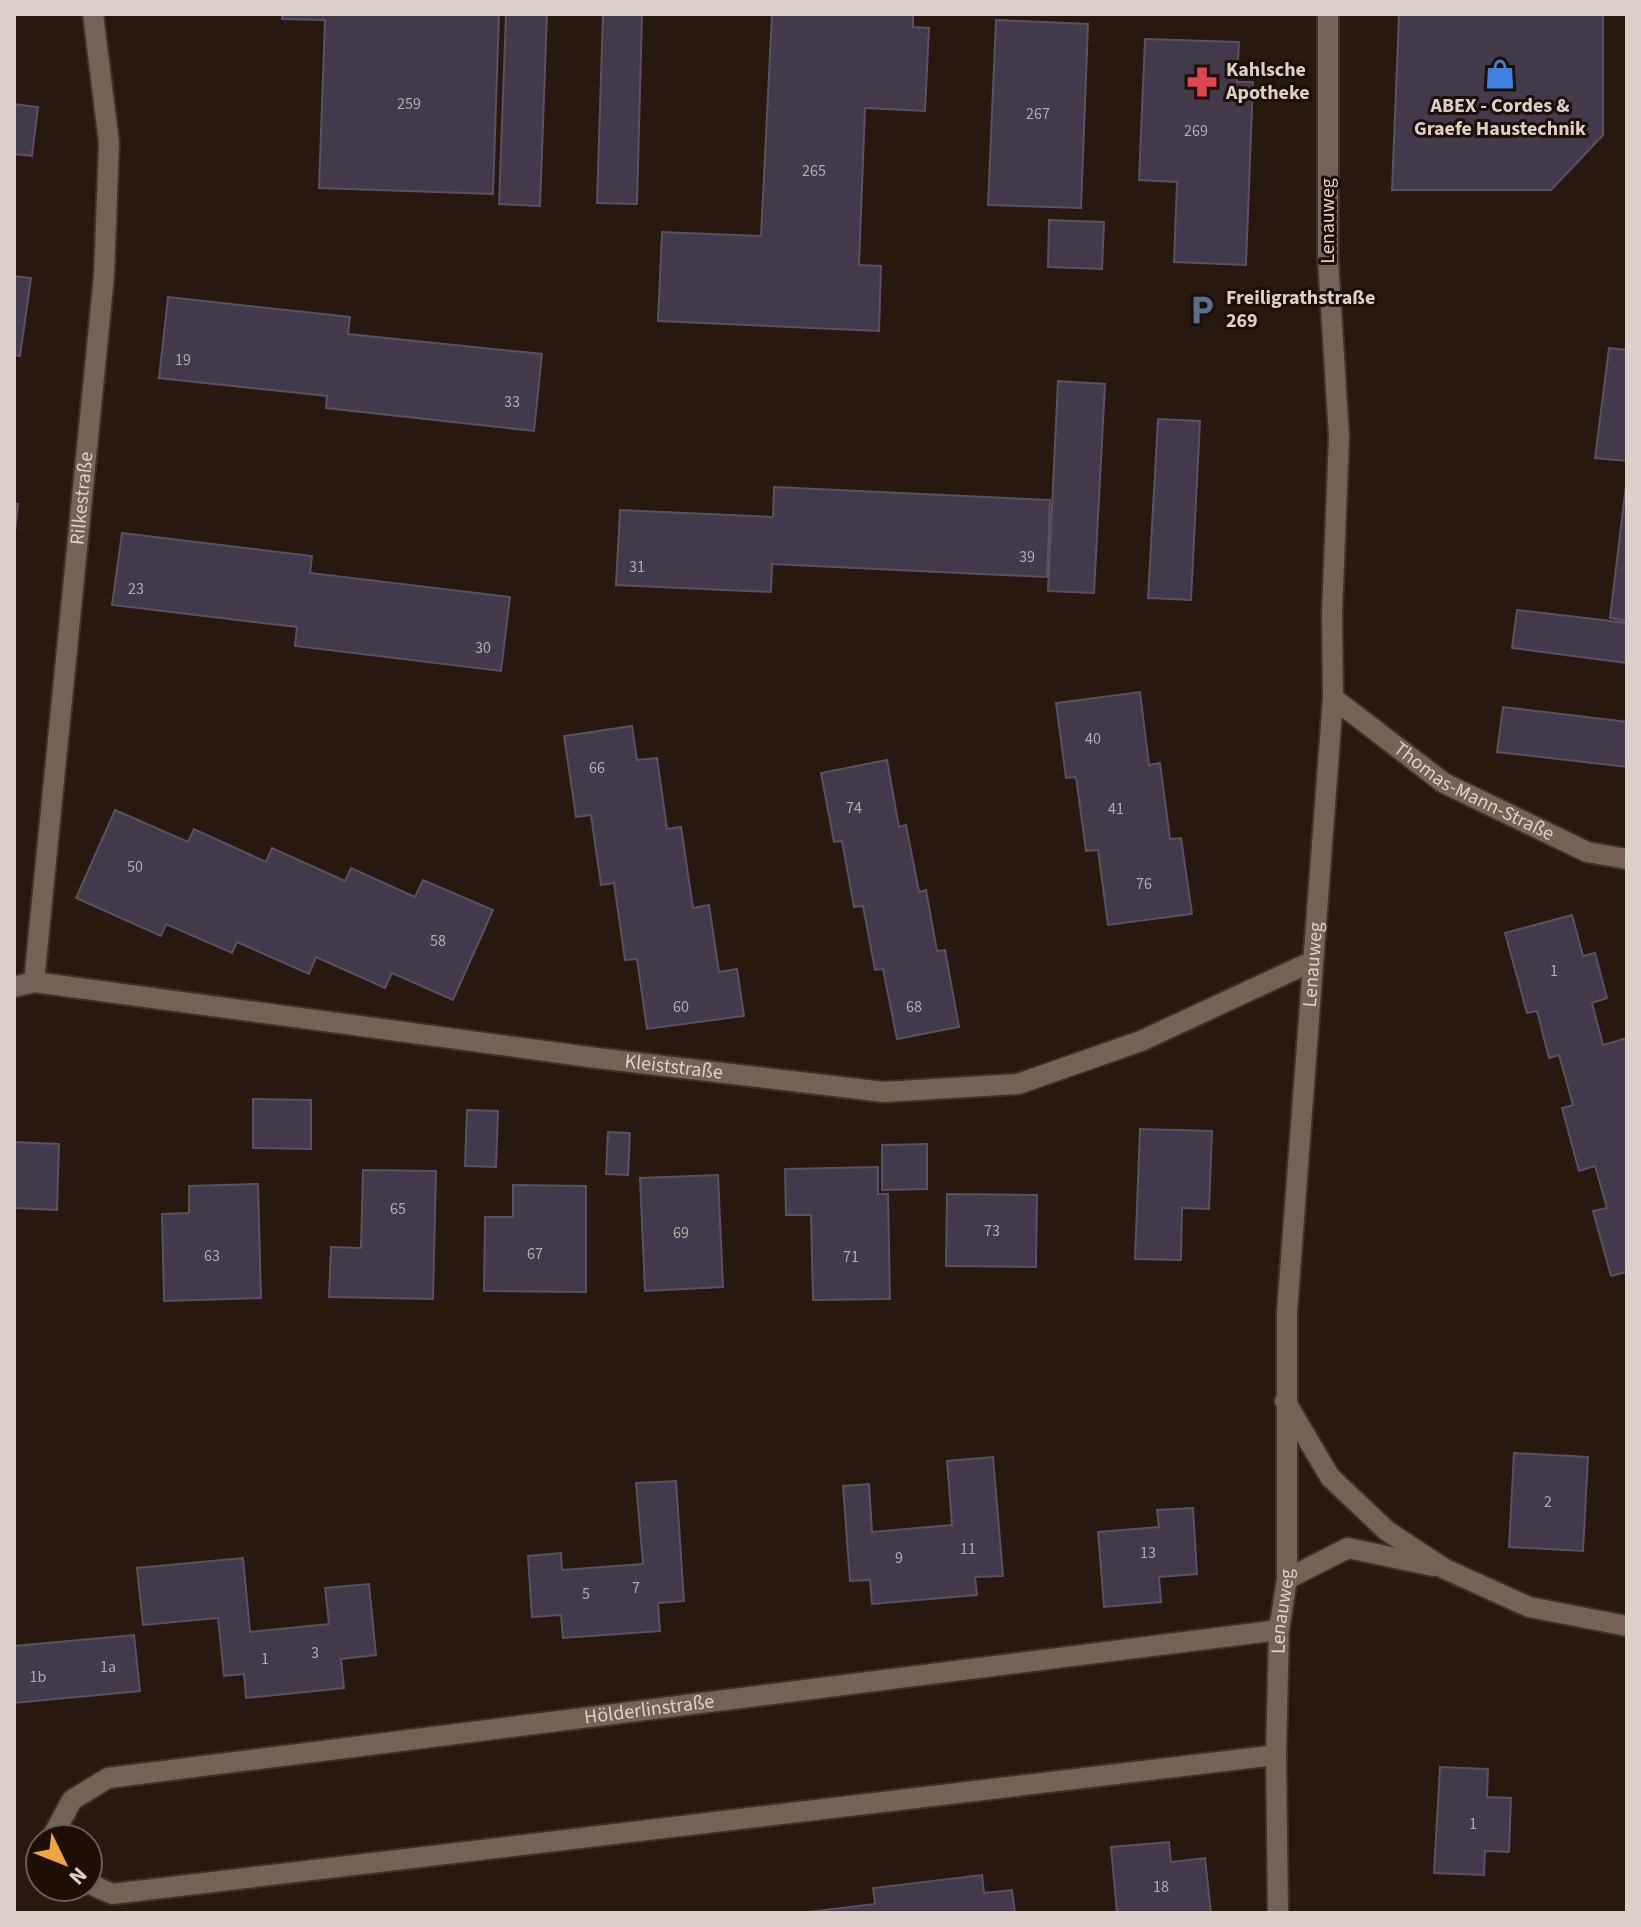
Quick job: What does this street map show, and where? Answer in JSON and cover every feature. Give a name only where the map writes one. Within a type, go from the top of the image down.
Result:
[{"type":"street","name":"Rilkestraße","points":[[24,985],[104,276],[109,143],[93,14]]},
{"type":"street","name":"Lenauweg","points":[[1278,1913],[1276,1755],[1279,1630],[1287,1579],[1284,1400],[1287,1312],[1333,698],[1332,613],[1339,437],[1328,259],[1328,14]]},
{"type":"street","name":"Thomas-Mann-Straße","points":[[1333,698],[1444,783],[1587,852],[1627,859]]},
{"type":"street","name":"Kleiststraße","points":[[24,985],[884,1092],[1018,1084],[1141,1041],[1313,961]]},
{"type":"street","points":[[1284,1400],[1330,1477],[1387,1531],[1445,1569],[1529,1607],[1627,1626]]},
{"type":"street","points":[[1287,1579],[1348,1548],[1445,1569]]},
{"type":"street","name":"Hölderlinstraße","points":[[60,1823],[72,1800],[108,1778],[1279,1630]]},
{"type":"street","points":[[104,1890],[112,1894],[1276,1755]]},
{"type":"building","points":[[282,14],[499,14],[493,194],[319,188],[325,20],[282,19]]},
{"type":"building","points":[[506,14],[547,14],[540,206],[499,204]]},
{"type":"building","points":[[603,14],[642,14],[637,204],[597,203]]},
{"type":"building","points":[[772,14],[913,14],[913,27],[929,28],[925,111],[865,108],[859,265],[881,266],[879,331],[658,321],[662,232],[761,236]]},
{"type":"building","name":"ABEX - Cordes & Graefe Haustechnik","points":[[1399,14],[1603,14],[1603,135],[1551,190],[1392,190]]},
{"type":"building","points":[[996,20],[1088,24],[1081,208],[988,205]]},
{"type":"building","points":[[1145,39],[1239,42],[1237,82],[1253,82],[1246,265],[1174,262],[1177,182],[1139,180]]},
{"type":"building","points":[[14,104],[38,107],[32,156],[14,154]]},
{"type":"building","points":[[1049,220],[1104,222],[1102,269],[1048,267]]},
{"type":"building","points":[[14,276],[31,278],[20,356],[14,355]]},
{"type":"building","points":[[168,297],[350,317],[348,334],[542,354],[534,431],[326,408],[327,396],[159,378]]},
{"type":"building","points":[[1609,348],[1627,350],[1627,461],[1595,458]]},
{"type":"building","points":[[1058,381],[1105,384],[1094,593],[1048,591]]},
{"type":"building","points":[[1158,419],[1200,421],[1191,600],[1148,598]]},
{"type":"building","points":[[1627,477],[1627,621],[1610,618]]},
{"type":"building","points":[[774,487],[1050,500],[1047,577],[772,564],[771,592],[616,585],[620,510],[773,517]]},
{"type":"building","points":[[14,503],[18,504],[14,540]]},
{"type":"building","points":[[122,533],[312,556],[310,573],[510,597],[501,671],[295,646],[297,627],[112,605]]},
{"type":"building","points":[[1517,610],[1627,623],[1627,663],[1512,648]]},
{"type":"building","points":[[1140,692],[1149,765],[1160,763],[1170,839],[1181,838],[1192,914],[1108,925],[1098,850],[1086,851],[1076,777],[1066,778],[1056,703]]},
{"type":"building","points":[[1503,707],[1627,722],[1627,767],[1497,752]]},
{"type":"building","points":[[632,726],[637,760],[657,758],[667,829],[681,827],[693,908],[709,905],[719,972],[737,969],[744,1016],[647,1029],[637,959],[625,960],[614,883],[601,885],[591,815],[576,817],[564,736]]},
{"type":"building","points":[[887,760],[899,827],[906,825],[919,892],[926,890],[937,951],[945,950],[959,1027],[897,1039],[883,969],[875,970],[863,906],[854,907],[842,841],[834,842],[821,773]]},
{"type":"building","points":[[115,810],[188,842],[194,829],[266,862],[272,848],[345,881],[351,868],[415,897],[423,880],[493,910],[453,1000],[392,973],[385,988],[316,957],[309,974],[237,942],[232,953],[166,924],[161,936],[76,898]]},
{"type":"building","points":[[1572,915],[1583,956],[1595,953],[1607,998],[1592,1003],[1603,1045],[1627,1038],[1627,1272],[1611,1276],[1593,1211],[1607,1208],[1595,1166],[1579,1171],[1562,1108],[1573,1105],[1559,1055],[1549,1058],[1537,1011],[1527,1013],[1505,933]]},
{"type":"building","points":[[253,1099],[311,1100],[311,1149],[253,1148]]},
{"type":"building","points":[[467,1110],[498,1111],[496,1167],[465,1166]]},
{"type":"building","points":[[1140,1129],[1212,1131],[1209,1209],[1182,1208],[1181,1260],[1135,1259]]},
{"type":"building","points":[[608,1132],[630,1133],[628,1175],[606,1174]]},
{"type":"building","points":[[14,1142],[59,1144],[57,1210],[14,1208]]},
{"type":"building","points":[[927,1144],[927,1189],[882,1190],[882,1145]]},
{"type":"building","points":[[878,1167],[878,1194],[888,1194],[890,1299],[813,1300],[811,1215],[786,1215],[785,1169]]},
{"type":"building","points":[[363,1170],[436,1171],[433,1299],[329,1297],[331,1247],[361,1248]]},
{"type":"building","points":[[718,1175],[723,1287],[645,1291],[640,1178]]},
{"type":"building","points":[[258,1184],[261,1298],[164,1301],[162,1214],[189,1213],[189,1186]]},
{"type":"building","points":[[513,1185],[586,1186],[586,1292],[484,1291],[485,1217],[513,1217]]},
{"type":"building","points":[[947,1194],[1037,1195],[1036,1267],[946,1266]]},
{"type":"building","points":[[1514,1453],[1588,1457],[1583,1551],[1509,1547]]},
{"type":"building","points":[[993,1457],[1003,1576],[975,1577],[977,1595],[872,1604],[870,1580],[850,1581],[843,1486],[869,1484],[872,1532],[952,1525],[947,1461]]},
{"type":"building","points":[[676,1481],[684,1601],[658,1603],[660,1631],[563,1638],[561,1615],[532,1617],[528,1556],[561,1553],[562,1570],[643,1564],[636,1483]]},
{"type":"building","points":[[1193,1508],[1197,1574],[1159,1577],[1161,1602],[1104,1607],[1098,1532],[1159,1527],[1157,1510]]},
{"type":"building","points":[[243,1558],[250,1632],[329,1624],[325,1588],[369,1584],[376,1655],[341,1659],[344,1688],[246,1698],[244,1674],[224,1676],[218,1618],[143,1625],[137,1568]]},
{"type":"building","points":[[134,1635],[140,1691],[14,1703],[14,1646]]},
{"type":"building","points":[[1440,1767],[1488,1769],[1487,1797],[1511,1798],[1509,1852],[1485,1851],[1484,1875],[1434,1873]]},
{"type":"building","points":[[1169,1842],[1171,1862],[1205,1858],[1211,1913],[1117,1913],[1111,1847]]},
{"type":"building","points":[[982,1875],[984,1893],[1012,1890],[1015,1913],[800,1913],[875,1904],[873,1888]]},
{"type":"place","name":"ABEX - Cordes & Graefe Haustechnik","points":[[1500,74]]},
{"type":"place","name":"Kahlsche Apotheke","points":[[1202,82]]},
{"type":"place","name":"Freiligrathstraße 269","points":[[1202,310]]}]
